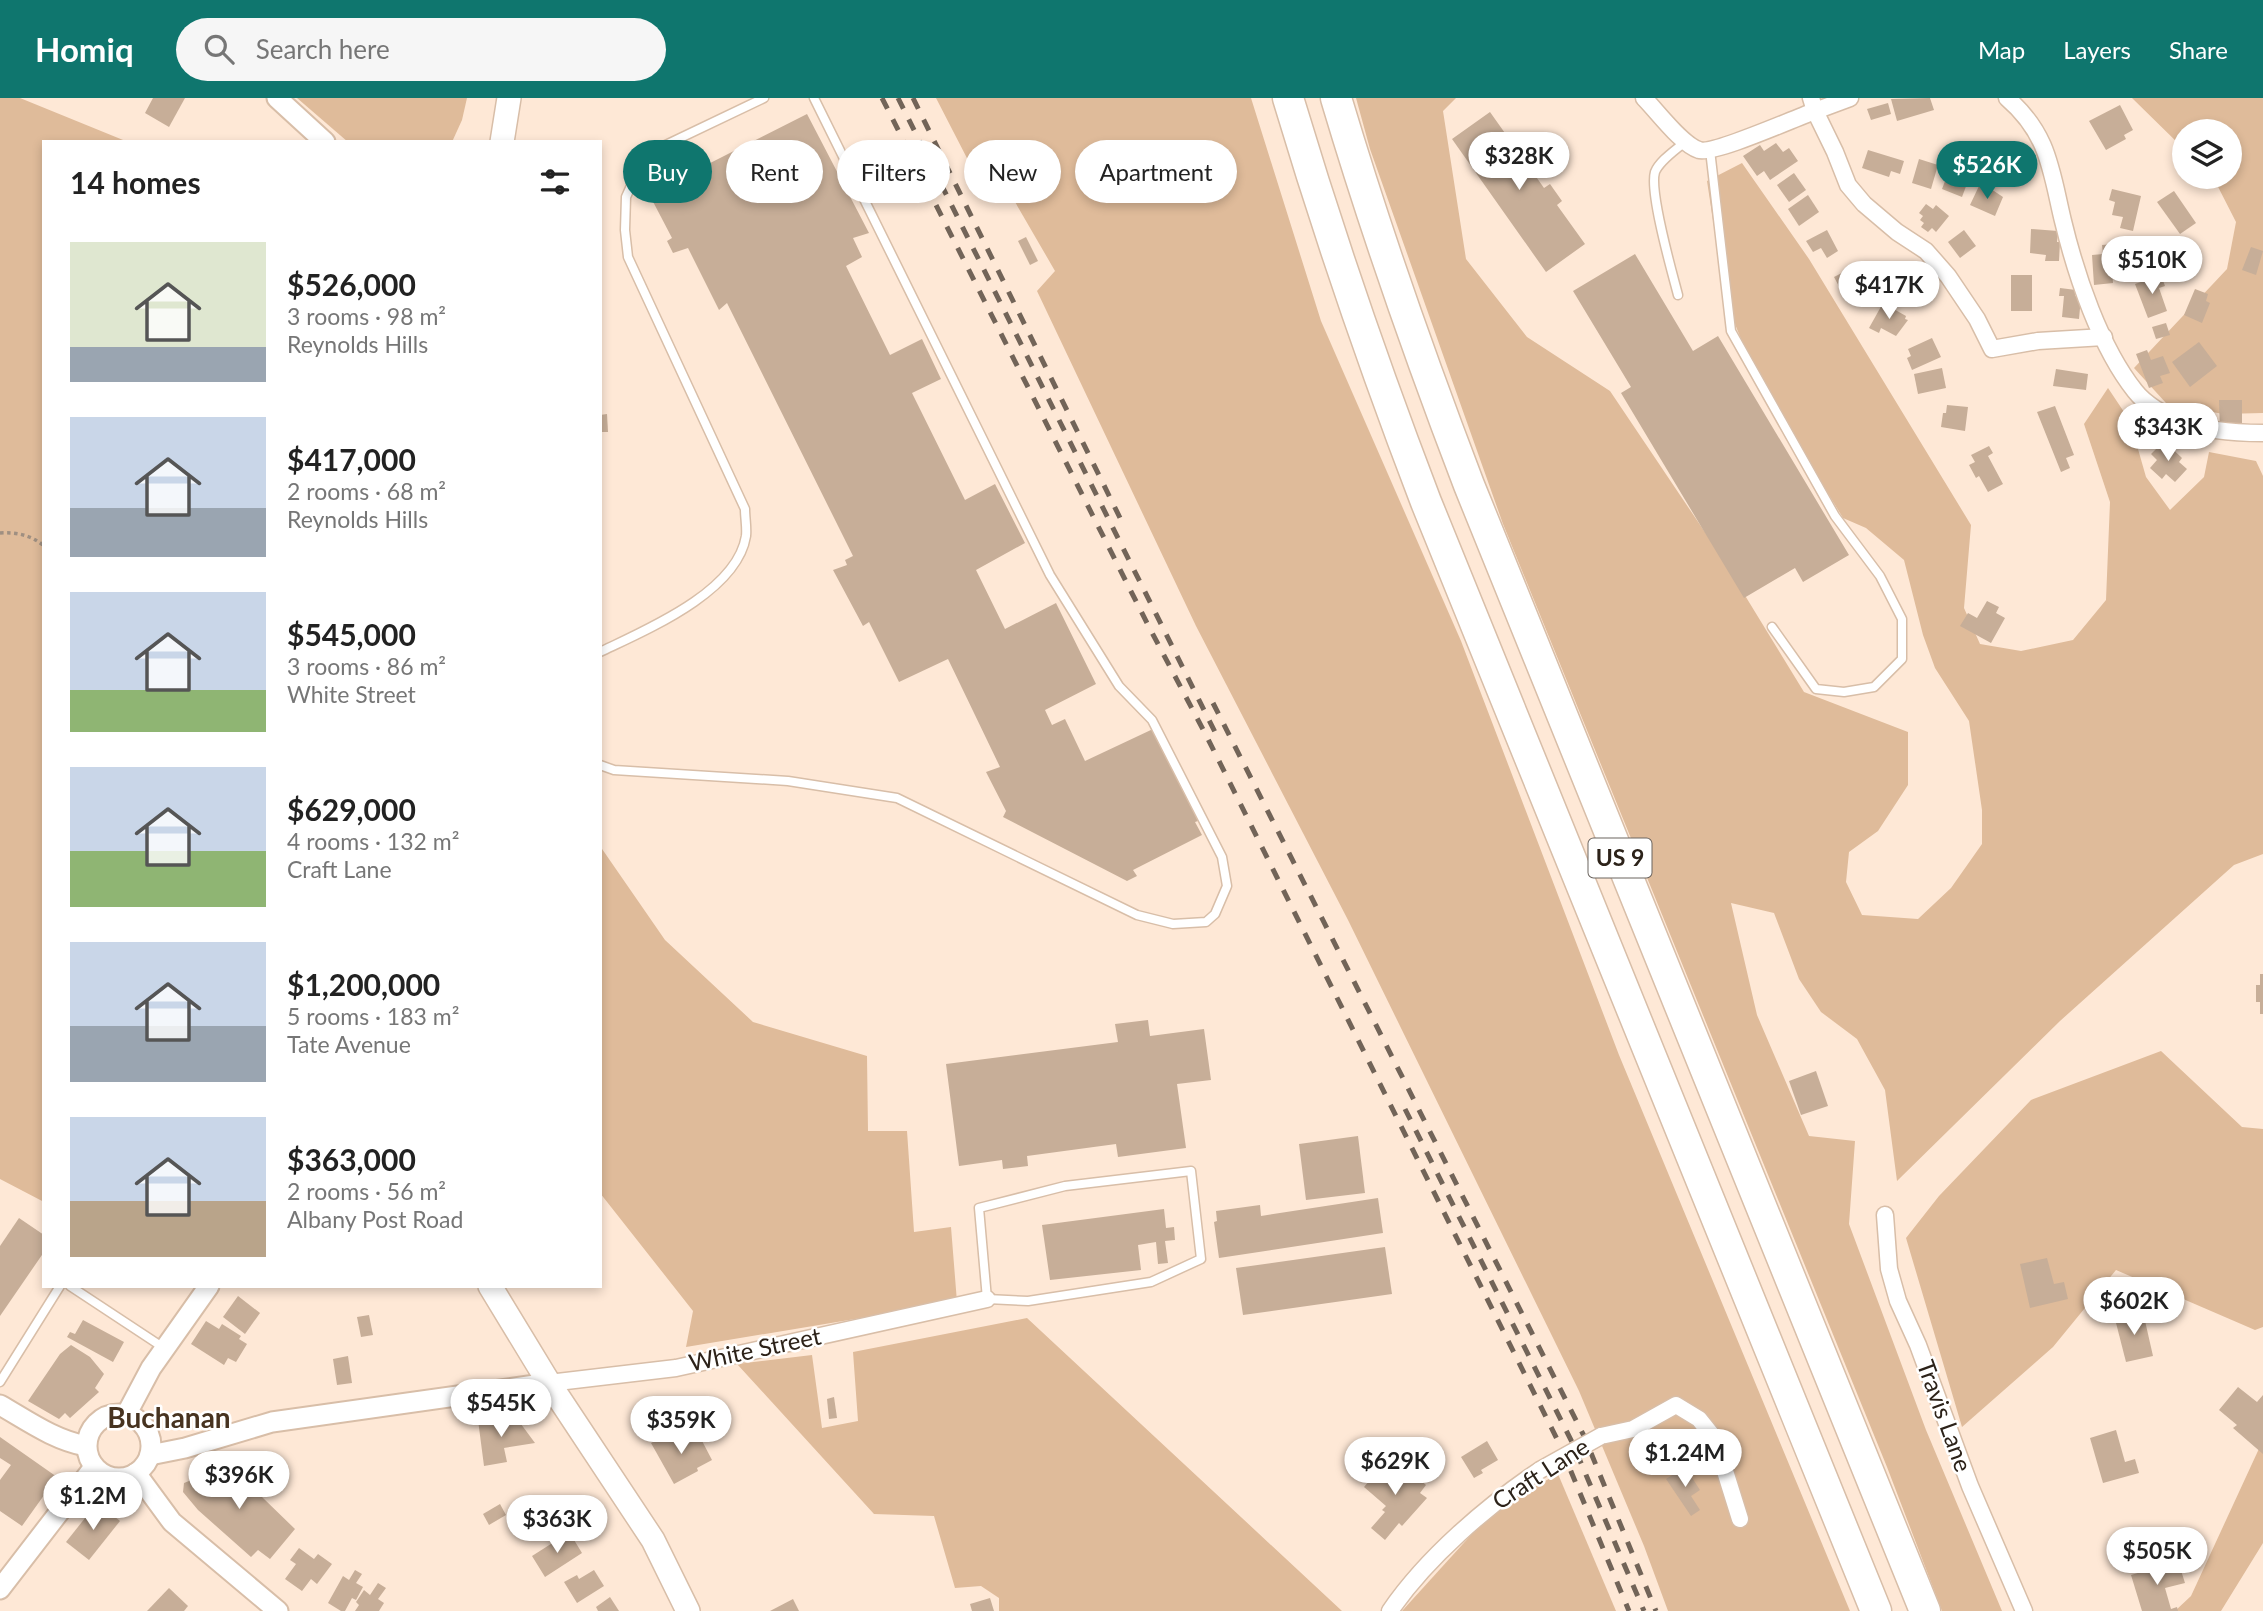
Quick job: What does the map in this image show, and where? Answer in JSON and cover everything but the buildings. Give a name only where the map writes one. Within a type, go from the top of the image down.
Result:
[{"type":"highway","name":"US 9","points":[[1288,98],[1348,287],[1426,502],[1875,1611]]},
{"type":"highway","name":"US 9","points":[[1336,98],[1391,273],[1469,485],[1924,1611]]},
{"type":"main road","points":[[502,140],[509,98]]},
{"type":"main road","points":[[490,1288],[549,1383],[653,1540],[688,1611]]},
{"type":"street","points":[[277,98],[323,140]]},
{"type":"street","points":[[1644,98],[1686,142],[1699,151],[1717,150],[1813,104],[1850,98]]},
{"type":"street","points":[[2007,98],[2030,122],[2046,150],[2069,243],[2091,314],[2136,392],[2150,404],[2178,420],[2201,428],[2263,433]]},
{"type":"street","points":[[1813,104],[1848,185],[1872,211],[1896,232],[1926,251],[1941,267],[1977,319],[1992,349],[2038,341],[2104,337]]},
{"type":"street","name":"Travis Lane","points":[[1885,1215],[1889,1269],[1898,1301],[1918,1345],[1970,1486],[2024,1611]]},
{"type":"street","points":[[126,1415],[135,1394],[164,1348],[208,1288]]},
{"type":"street","name":"White Street","points":[[150,1455],[185,1448],[272,1422],[676,1367],[987,1299]]},
{"type":"street","points":[[0,1405],[64,1441],[86,1446]]},
{"type":"street","name":"Craft Lane","points":[[1390,1611],[1399,1597],[1457,1536],[1500,1497],[1540,1470],[1601,1436],[1633,1429],[1676,1405],[1699,1419],[1715,1439],[1740,1519]]},
{"type":"street","points":[[111,1415],[126,1415],[137,1420],[146,1429],[151,1441],[150,1455],[145,1465],[136,1473],[123,1478],[113,1478],[94,1467],[86,1446],[89,1432],[98,1421],[111,1415]]},
{"type":"street","points":[[3,1578],[94,1467]]},
{"type":"street","points":[[136,1473],[172,1522],[278,1611]]},
{"type":"lane","points":[[602,651],[654,626],[717,585],[738,556],[746,537],[745,509],[628,257],[626,197],[639,168],[653,151],[764,98]]},
{"type":"lane","points":[[602,766],[614,770],[788,781],[897,798],[1137,915],[1173,924],[1206,922],[1215,914],[1224,896],[1227,886],[1226,872],[1208,827],[1152,720],[1119,686],[1050,575],[814,98]]},
{"type":"lane","points":[[1678,295],[1664,243],[1655,192],[1655,172],[1667,157],[1686,142]]},
{"type":"lane","points":[[1710,150],[1731,331],[1835,516],[1880,576],[1902,619],[1902,659],[1874,687],[1844,692],[1816,689],[1772,627]]},
{"type":"lane","points":[[1191,1171],[1201,1259],[1151,1282],[1028,1301],[987,1299],[979,1208],[1065,1186],[1191,1171]]},
{"type":"lane","points":[[0,1382],[59,1288]]},
{"type":"lane","points":[[73,1288],[164,1348]]},
{"type":"path","points":[[0,533],[15,532],[28,536],[42,546]]},
{"type":"shaded area","points":[[0,98],[20,98],[123,140],[42,140],[42,1201],[0,1179]]},
{"type":"shaded area","points":[[297,98],[467,98],[462,120],[453,140],[346,140]]},
{"type":"shaded area","points":[[936,98],[1251,98],[1321,321],[1461,641],[1619,1055],[1850,1611],[1668,1611],[1644,1546],[1579,1391],[1348,920],[1196,626],[1037,291],[1055,271],[1016,203],[1061,203],[1061,140],[964,140],[964,152]]},
{"type":"shaded area","points":[[1356,98],[1456,98],[1443,111],[1466,259],[1527,337],[1610,391],[1719,553],[1804,692],[1908,732],[1908,785],[1878,831],[1849,852],[1846,882],[1862,915],[1918,919],[1951,888],[1982,844],[1982,810],[1969,721],[1935,668],[1923,635],[1904,560],[1866,528],[1843,518],[1755,374],[1725,299],[1707,181],[1742,163],[1809,259],[1971,525],[1964,608],[1980,644],[2021,651],[2073,640],[2106,600],[2110,502],[2084,424],[2108,388],[2130,421],[2146,477],[2170,510],[2204,477],[2209,452],[2256,461],[2263,476],[2263,854],[2234,865],[2060,1021],[1897,1181],[1885,1090],[1857,1039],[1821,1012],[1799,979],[1774,913],[1731,903],[1757,1015],[1809,1136],[1855,1141],[1849,1224],[1926,1430],[2002,1611],[1942,1611],[1887,1467],[1503,524],[1370,149]]},
{"type":"shaded area","points":[[2132,98],[2263,98],[2263,413],[2223,414],[2166,403],[2134,368],[2227,269],[2236,222],[2219,189],[2242,189],[2242,119],[2172,119],[2172,137]]},
{"type":"shaded area","points":[[602,849],[665,940],[753,1022],[867,1056],[868,1131],[907,1131],[914,1232],[951,1227],[957,1302],[686,1347],[693,1311],[602,1196]]},
{"type":"shaded area","points":[[2161,1051],[2242,1127],[2263,1129],[2263,1327],[2255,1330],[2116,1270],[2053,1347],[1962,1427],[1906,1238],[1939,1196],[2031,1100]]},
{"type":"shaded area","points":[[1027,1318],[1342,1611],[999,1611],[999,1598],[981,1586],[955,1588],[934,1516],[874,1514],[737,1364],[812,1355],[822,1428],[858,1421],[853,1352]]},
{"type":"shaded area","points":[[2263,1440],[2263,1543],[2221,1611],[2175,1611],[2191,1596]]},
{"type":"shaded area","points":[[1558,1474],[1616,1611],[1402,1611],[1481,1524],[1515,1497]]},
{"type":"railway","points":[[882,98],[1207,737],[1560,1445],[1629,1611]]},
{"type":"railway","points":[[898,98],[1219,740]]},
{"type":"railway","points":[[913,98],[1125,528]]},
{"type":"railway","points":[[1213,703],[1584,1436],[1656,1611]]},
{"type":"railway","points":[[1405,1109],[1572,1442],[1644,1611]]},
{"type":"district","name":"Buchanan","points":[[169,1418]]}]
